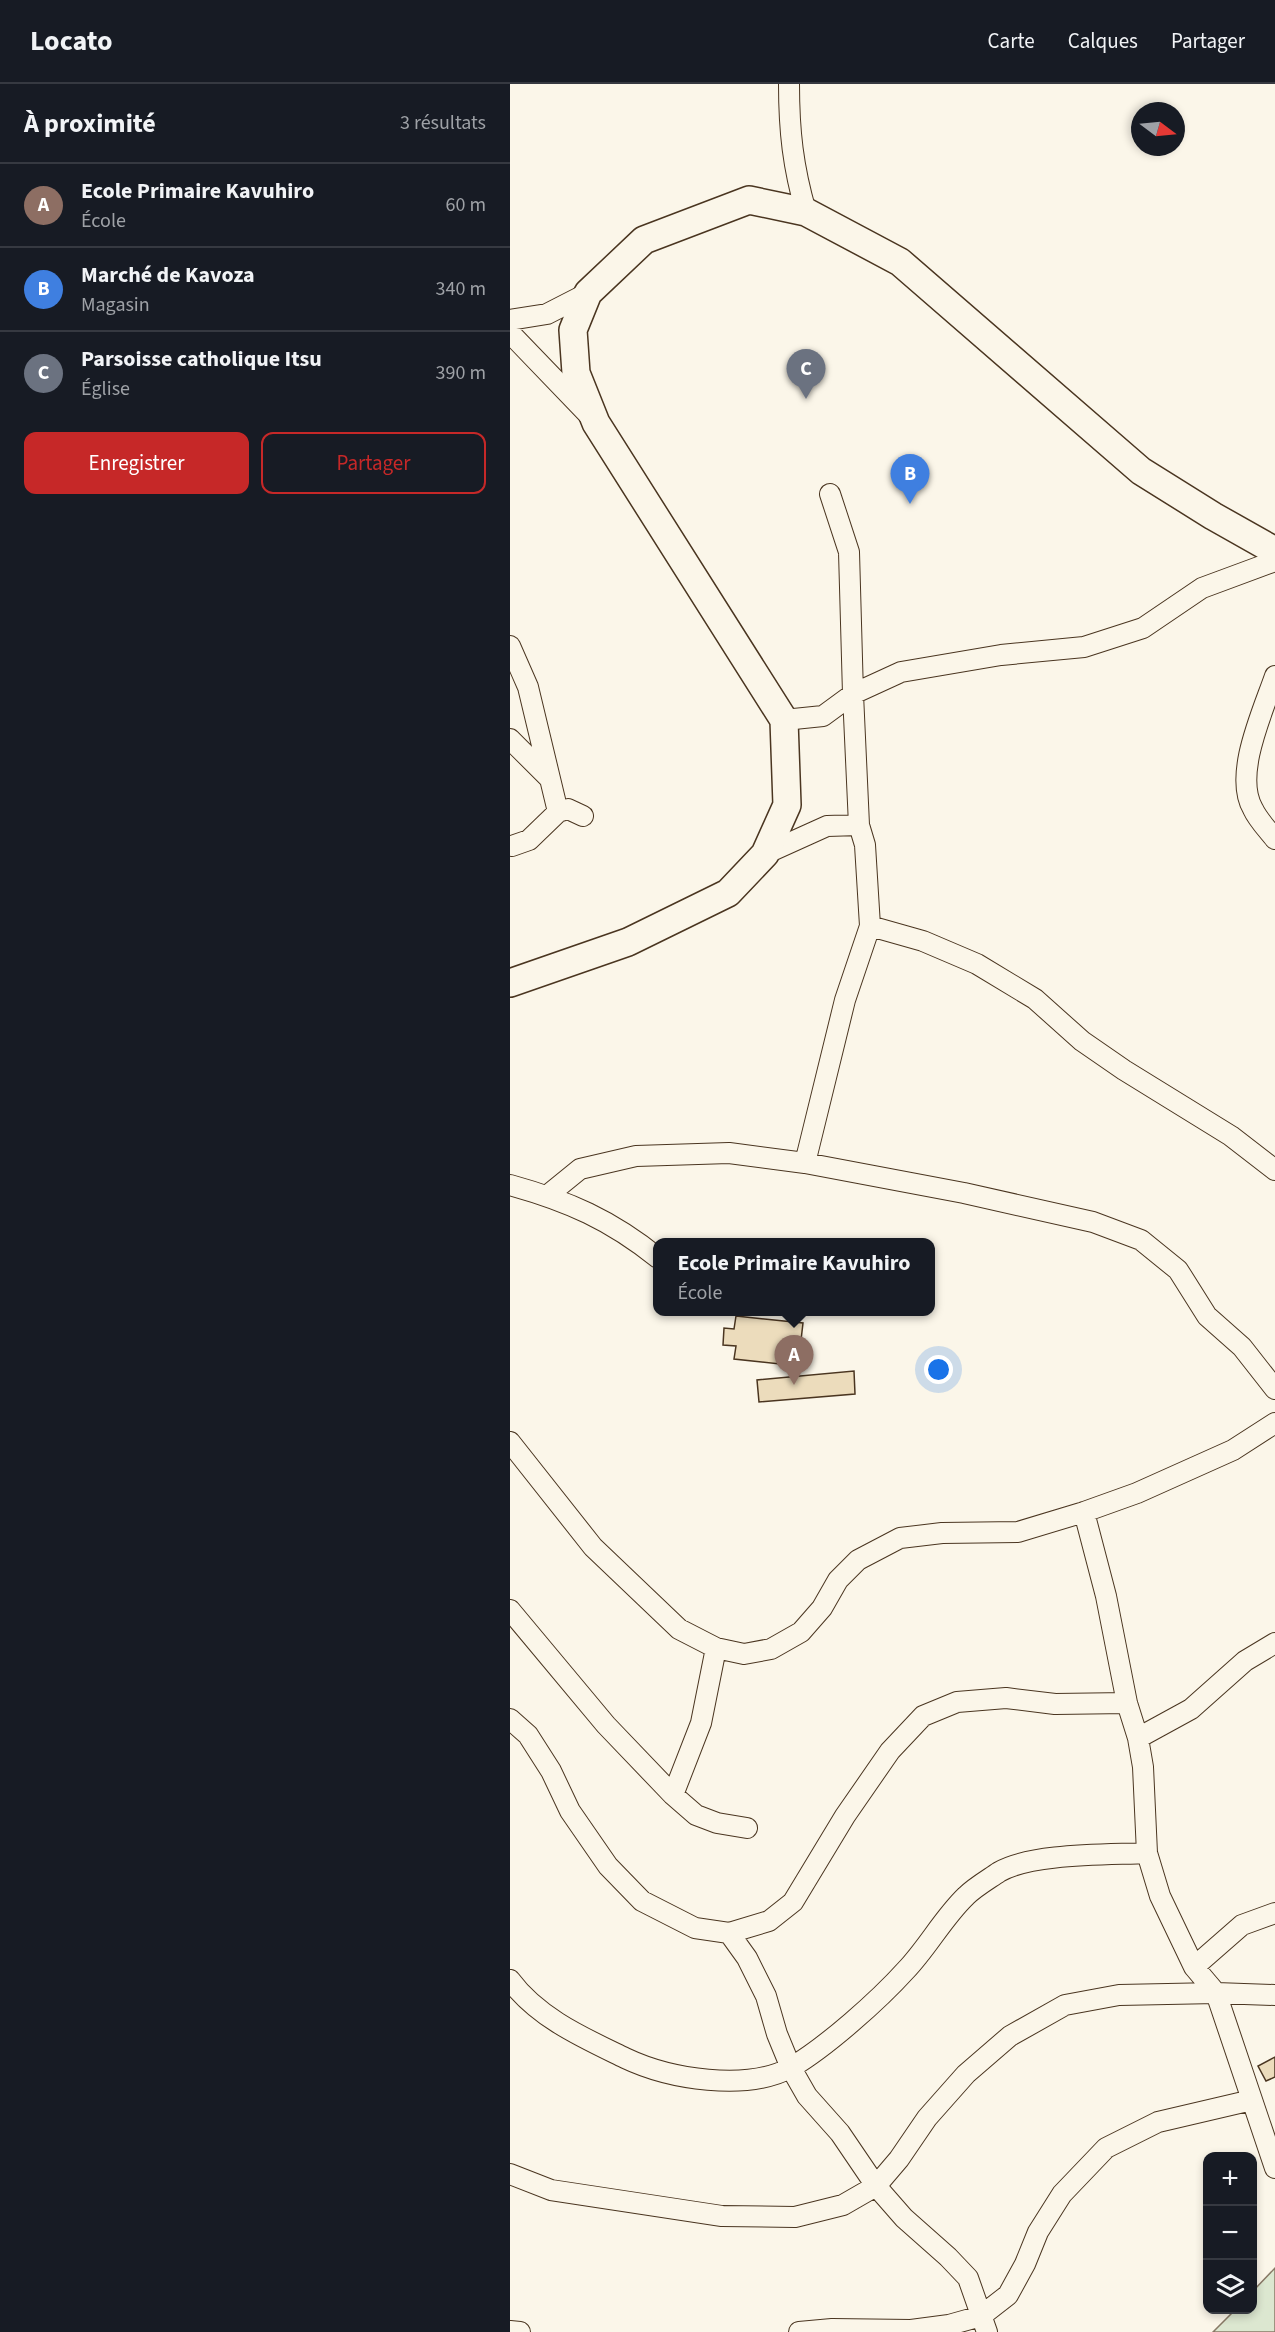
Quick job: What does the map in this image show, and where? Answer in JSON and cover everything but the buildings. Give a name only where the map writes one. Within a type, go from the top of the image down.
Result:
[{"type":"highway","points":[[510,983],[628,942],[728,893],[765,854],[787,805],[784,720],[596,423],[576,373],[573,330],[588,293],[644,240],[749,200],[806,212],[900,262],[1141,471],[1212,516],[1275,551]]},
{"type":"street","points":[[789,84],[794,172],[806,212]]},
{"type":"street","points":[[510,320],[547,314],[588,293]]},
{"type":"street","points":[[510,333],[596,423]]},
{"type":"street","points":[[805,1163],[845,1000],[870,927],[865,845],[859,825],[849,552],[830,494]]},
{"type":"street","points":[[784,720],[823,716],[853,694],[901,672],[1001,655],[1083,647],[1104,641],[1143,628],[1202,588],[1275,561]]},
{"type":"street","points":[[510,646],[528,687],[558,812]]},
{"type":"street","points":[[1275,676],[1248,761],[1246,786],[1252,808],[1275,839]]},
{"type":"street","points":[[510,739],[548,777]]},
{"type":"street","points":[[512,846],[528,840],[558,812],[568,809],[583,816]]},
{"type":"street","points":[[765,854],[828,826],[859,825]]},
{"type":"street","points":[[870,927],[923,941],[977,964],[1006,981],[1035,999],[1082,1041],[1124,1070],[1231,1136],[1275,1170]]},
{"type":"street","points":[[548,1195],[580,1168],[636,1156],[729,1153],[805,1163],[964,1193],[1081,1219],[1141,1240],[1178,1270],[1207,1316],[1242,1347],[1275,1389]]},
{"type":"street","points":[[510,1185],[548,1195],[596,1215],[653,1255]]},
{"type":"street","points":[[510,1442],[593,1547],[679,1629],[716,1648],[744,1654],[771,1649],[801,1632],[822,1608],[838,1580],[858,1560],[900,1538],[942,1533],[1018,1532],[1084,1512],[1137,1493],[1233,1450],[1275,1423]]},
{"type":"street","points":[[1084,1512],[1106,1596],[1127,1703],[1138,1738],[1143,1767],[1147,1853],[1160,1896],[1194,1967],[1216,1993],[1275,2168]]},
{"type":"street","points":[[510,1610],[606,1725],[673,1795],[696,1815],[717,1823],[747,1828]]},
{"type":"street","points":[[1138,1738],[1191,1709],[1245,1661],[1275,1643]]},
{"type":"street","points":[[673,1795],[701,1723],[716,1648]]},
{"type":"street","points":[[510,1719],[528,1735],[551,1771],[570,1811],[608,1866],[642,1901],[695,1928],[729,1933],[769,1922],[793,1902],[845,1816],[890,1751],[923,1716],[957,1702],[1006,1698],[1055,1704],[1127,1703]]},
{"type":"street","points":[[510,1980],[520,1994],[570,2032],[642,2066],[698,2080],[749,2081],[790,2068],[844,2028],[906,1971],[966,1896],[1001,1871],[1042,1859],[1147,1853]]},
{"type":"street","points":[[1194,1967],[1242,1925],[1275,1913]]},
{"type":"street","points":[[729,1933],[747,1958],[766,1996],[790,2068],[807,2096],[840,2133],[876,2186],[904,2218],[968,2278],[984,2324]]},
{"type":"street","points":[[510,2175],[551,2190],[722,2216],[795,2217],[843,2205],[876,2186],[899,2159],[927,2118],[966,2074],[1010,2036],[1065,2005],[1119,1995],[1216,1993],[1275,1995]]},
{"type":"street","points":[[799,2332],[832,2329],[911,2330],[984,2324],[1008,2295],[1025,2264],[1038,2232],[1062,2194],[1106,2148],[1158,2122],[1251,2100]]},
{"type":"street","points":[[510,2331],[520,2332]]},
{"type":"green space","points":[[1275,2268],[1275,2332],[1213,2332],[1231,2314],[1257,2314],[1257,2287]]},
{"type":"place","name":"Parsoisse catholique Itsu","points":[[806,399]]},
{"type":"place","name":"Marché de Kavoza","points":[[910,504]]},
{"type":"place","name":"Ecole Primaire Kavuhiro","points":[[794,1385]]}]
